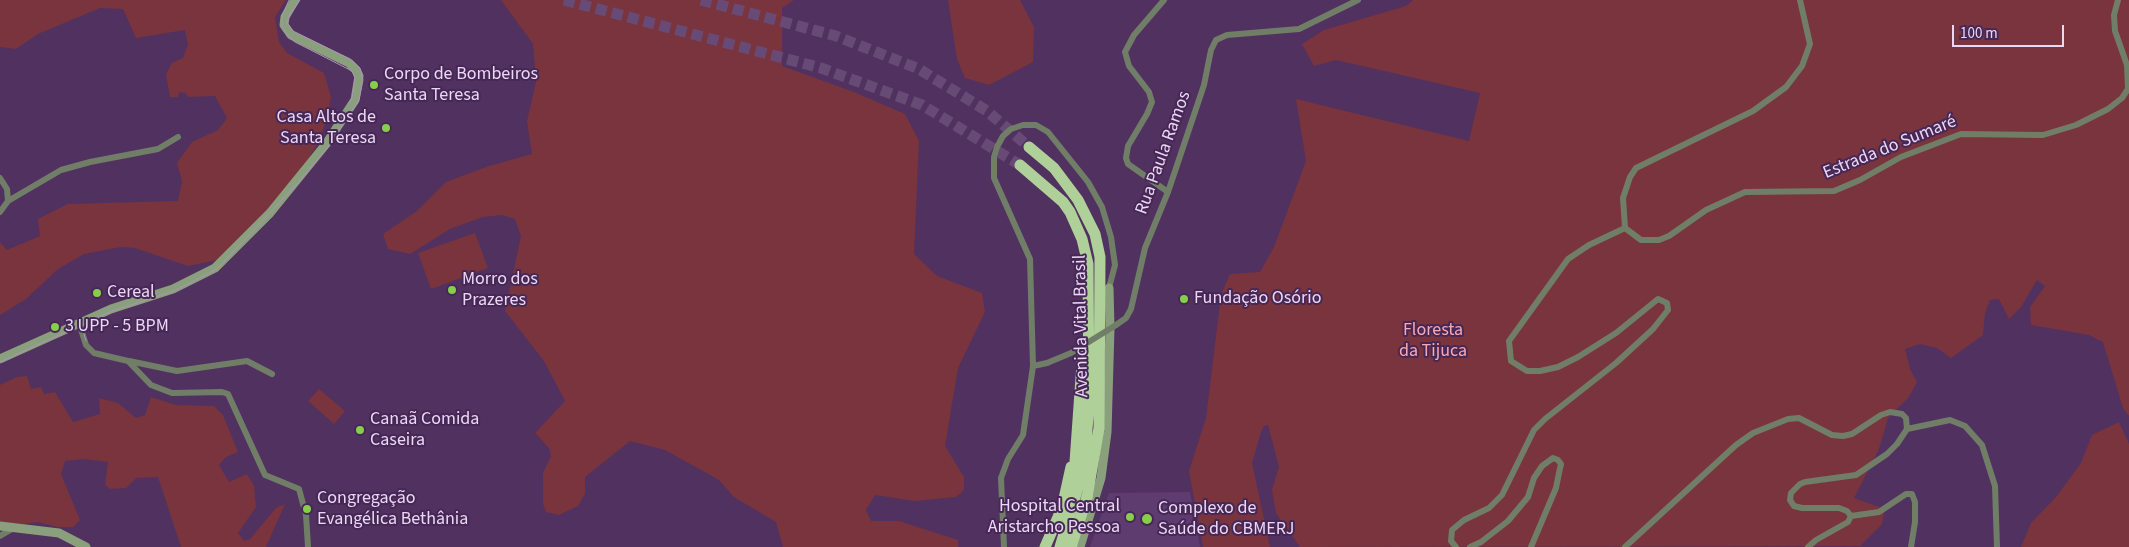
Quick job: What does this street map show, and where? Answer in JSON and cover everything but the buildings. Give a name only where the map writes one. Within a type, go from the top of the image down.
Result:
[{"type":"highway","name":"Avenida Vital Brasil","points":[[1029,147],[1054,168],[1084,210],[1095,234],[1102,268],[1099,428],[1081,496]]},
{"type":"highway","name":"Avenida Vital Brasil","points":[[1020,165],[1062,202],[1076,224],[1086,251],[1090,276],[1090,403],[1081,496]]},
{"type":"highway","points":[[1067,184],[1088,207],[1100,228],[1108,254],[1109,288]]},
{"type":"highway","points":[[1068,513],[1080,414],[1086,251]]},
{"type":"highway","points":[[1045,547],[1062,508],[1071,467],[1074,434],[1080,414]]},
{"type":"highway","points":[[1058,547],[1081,496]]},
{"type":"highway","points":[[1071,547],[1081,496]]},
{"type":"street","points":[[0,360],[79,323],[174,289],[215,268],[270,213],[326,144],[355,100],[358,76],[350,63],[291,34],[284,24],[285,17],[295,0]]},
{"type":"street","points":[[1164,0],[1134,35],[1125,52],[1129,66],[1152,96],[1150,108],[1128,146],[1126,158],[1128,164],[1168,192]]},
{"type":"street","name":"Rua Paula Ramos","points":[[1033,366],[1067,356],[1116,325],[1129,314],[1145,248],[1168,192],[1204,85],[1216,40],[1227,35],[1299,29],[1358,0]]},
{"type":"street","points":[[1456,547],[1451,541],[1452,530],[1464,520],[1489,508],[1502,496],[1534,430],[1545,418],[1616,362],[1653,329],[1668,310],[1666,303],[1658,299],[1601,344],[1558,367],[1540,371],[1527,371],[1511,361],[1509,341],[1568,260],[1588,245],[1625,228],[1623,198],[1630,177],[1636,168],[1752,111],[1768,101],[1791,80],[1802,66],[1810,44],[1800,0]]},
{"type":"street","name":"Estrada do Sumaré","points":[[1625,228],[1641,240],[1659,240],[1669,236],[1706,210],[1745,192],[1834,191],[1860,180],[1901,157],[1961,134],[2043,135],[2076,125],[2108,109],[2122,98],[2128,89],[2127,65],[2115,31],[2114,15],[2118,0]]},
{"type":"street","points":[[1004,547],[1001,478],[1008,459],[1023,435],[1033,366],[1030,259],[994,178],[994,157],[1003,136],[1011,129],[1023,126],[1036,126],[1048,132],[1088,182],[1102,207],[1115,257],[1109,288],[1110,387],[1107,432],[1101,478],[1080,547]]},
{"type":"street","points":[[0,212],[8,201],[61,170],[90,162],[158,149],[178,137]]},
{"type":"street","points":[[0,178],[7,189],[8,201]]},
{"type":"street","points":[[79,323],[86,345],[94,353],[177,371],[247,361],[272,374]]},
{"type":"street","points":[[128,361],[151,385],[161,390],[172,393],[222,392],[228,394],[265,475],[299,489],[306,515],[308,547]]},
{"type":"street","points":[[1625,547],[1736,445],[1761,430],[1798,418],[1832,435],[1843,436],[1852,434],[1881,415],[1896,412],[1906,418],[1907,429],[1897,444],[1887,454],[1856,475],[1800,484],[1790,497],[1794,506],[1802,508],[1839,508],[1847,511],[1851,516]]},
{"type":"street","points":[[1907,429],[1950,420],[1965,426],[1982,445],[1995,486],[1997,547]]},
{"type":"street","points":[[1470,547],[1481,542],[1508,522],[1528,497],[1534,478],[1542,466],[1553,458],[1561,464],[1556,488],[1531,547]]},
{"type":"street","points":[[1851,516],[1879,512],[1906,494],[1912,494],[1915,502],[1912,547]]},
{"type":"street","points":[[1058,547],[1068,513],[1088,519]]},
{"type":"street","points":[[1808,547],[1816,540],[1848,522],[1851,516]]},
{"type":"street","points":[[0,526],[12,529],[59,533],[86,547]]},
{"type":"street","points":[[0,536],[12,529]]},
{"type":"shaded area","name":"Complexo de Saúde do CBMERJ","points":[[1190,492],[1200,547],[1090,547],[1109,493]]},
{"type":"green space","points":[[0,0],[286,0],[275,17],[279,42],[287,53],[324,73],[331,97],[327,119],[318,143],[301,171],[257,226],[217,260],[188,266],[135,248],[121,247],[84,254],[58,269],[26,299],[0,315],[0,242],[7,250],[40,236],[38,219],[68,204],[178,201],[182,181],[177,163],[192,142],[218,130],[227,118],[215,96],[188,97],[185,93],[179,92],[178,97],[170,97],[166,74],[172,63],[183,58],[188,45],[185,30],[136,38],[123,9],[100,8],[38,34],[16,49],[0,47]]},
{"type":"green space","points":[[501,0],[794,0],[782,8],[782,66],[854,92],[905,114],[919,141],[914,254],[937,276],[982,293],[985,312],[958,368],[945,446],[964,477],[964,490],[956,497],[915,501],[875,495],[866,510],[871,521],[899,521],[958,540],[958,547],[783,547],[776,522],[734,497],[719,480],[665,450],[630,441],[585,477],[585,494],[578,506],[559,515],[546,512],[543,504],[543,473],[551,456],[549,448],[535,433],[565,401],[544,361],[505,311],[521,236],[515,219],[502,215],[483,217],[450,229],[410,254],[388,249],[383,234],[417,211],[446,182],[489,166],[532,154],[527,121],[536,82],[533,44]]},
{"type":"green space","points":[[948,0],[1020,0],[1034,27],[1033,62],[989,85],[965,78],[957,59]]},
{"type":"green space","name":"Floresta da Tijuca","points":[[1413,0],[2129,0],[2129,416],[2123,408],[2103,342],[2089,335],[2031,325],[2030,307],[2045,286],[2037,280],[2021,307],[2009,319],[1999,299],[1990,300],[1985,313],[1983,335],[1951,358],[1937,348],[1920,344],[1905,349],[1910,369],[1917,382],[1909,397],[1888,418],[1879,449],[1854,498],[1885,509],[1882,524],[1860,546],[1300,547],[1276,513],[1272,490],[1279,467],[1268,425],[1264,426],[1261,432],[1252,463],[1270,547],[1203,547],[1189,471],[1206,418],[1221,295],[1230,274],[1260,272],[1274,247],[1306,161],[1296,99],[1469,141],[1480,93],[1336,60],[1314,66],[1302,44],[1324,30],[1406,6]]},
{"type":"green space","points":[[475,233],[488,268],[431,289],[418,253]]},
{"type":"green space","points":[[27,376],[31,389],[41,387],[44,394],[55,392],[73,422],[100,414],[99,398],[118,403],[136,418],[145,415],[151,397],[176,405],[214,406],[223,415],[238,452],[226,457],[219,465],[229,482],[247,474],[254,486],[256,507],[238,533],[244,541],[250,539],[276,508],[285,504],[266,547],[181,547],[158,477],[136,478],[126,488],[110,489],[105,485],[108,462],[84,459],[65,461],[61,474],[80,520],[73,527],[57,527],[38,522],[24,524],[0,522],[0,385],[17,377]]},
{"type":"green space","points":[[319,389],[345,411],[334,424],[308,401]]},
{"type":"green space","points":[[2119,422],[2129,444],[2129,547],[2021,547],[2031,523],[2056,497],[2081,463],[2092,435]]},
{"type":"tunnel","points":[[564,0],[821,68],[922,105],[1020,165]]},
{"type":"tunnel","points":[[701,0],[836,36],[919,69],[987,111],[1029,147]]},
{"type":"tram line","points":[[289,0],[282,16],[282,26],[289,37],[295,42],[352,71],[355,78],[352,98],[349,103]]},
{"type":"tram line","points":[[0,362],[112,311],[174,291],[217,269],[295,186],[328,147],[359,100],[363,80],[360,68],[350,59],[293,31],[287,23],[289,16],[300,0]]},
{"type":"tram line","points":[[84,334],[86,341]]},
{"type":"place","name":"Corpo de Bombeiros Santa Teresa","points":[[374,85]]},
{"type":"place","name":"Casa Altos de Santa Teresa","points":[[386,128]]},
{"type":"place","name":"Morro dos Prazeres","points":[[452,290]]},
{"type":"place","name":"Cereal","points":[[97,293]]},
{"type":"place","name":"Fundação Osório","points":[[1184,299]]},
{"type":"place","name":"3 UPP - 5 BPM","points":[[55,327]]},
{"type":"place","name":"Canaã Comida Caseira","points":[[360,430]]},
{"type":"place","name":"Congregação Evangélica Bethânia","points":[[307,509]]},
{"type":"place","name":"Hospital Central Aristarcho Pessoa","points":[[1130,517]]},
{"type":"place","name":"Complexo de Saúde do CBMERJ","points":[[1147,519]]}]
